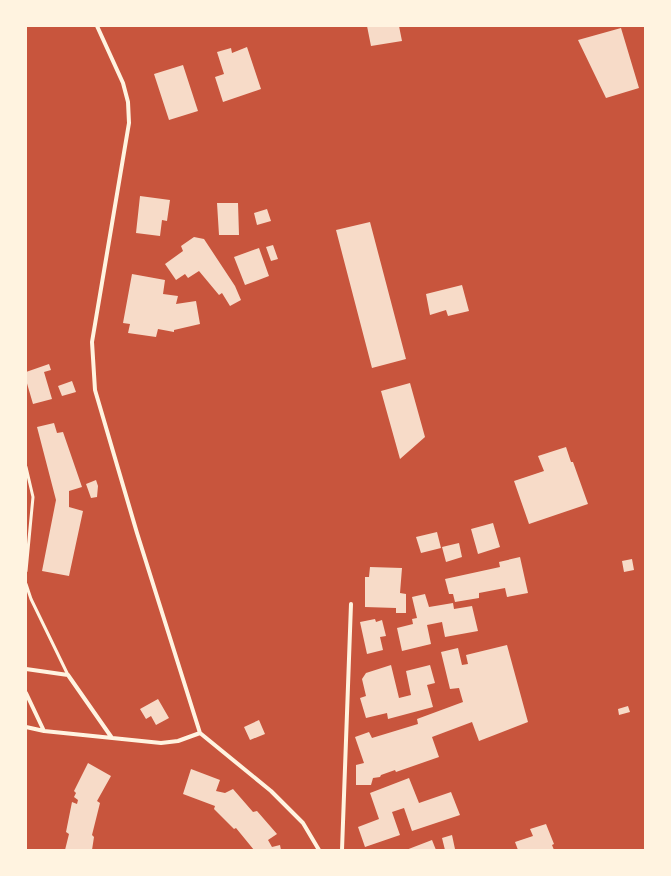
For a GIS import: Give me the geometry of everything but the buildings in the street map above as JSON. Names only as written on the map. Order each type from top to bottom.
[{"type":"street","points":[[97,26],[123,83],[128,102],[129,123],[92,342],[95,390],[137,533],[200,733],[271,791],[303,823],[318,850]]},
{"type":"street","points":[[342,850],[351,604]]},
{"type":"street","points":[[26,669],[68,675],[112,738]]},
{"type":"street","points":[[26,692],[44,731]]},
{"type":"street","points":[[26,726],[44,731],[161,743],[178,741],[200,733]]},
{"type":"lane","points":[[26,467],[33,498],[26,571]]},
{"type":"lane","points":[[26,584],[31,599],[68,675]]}]
